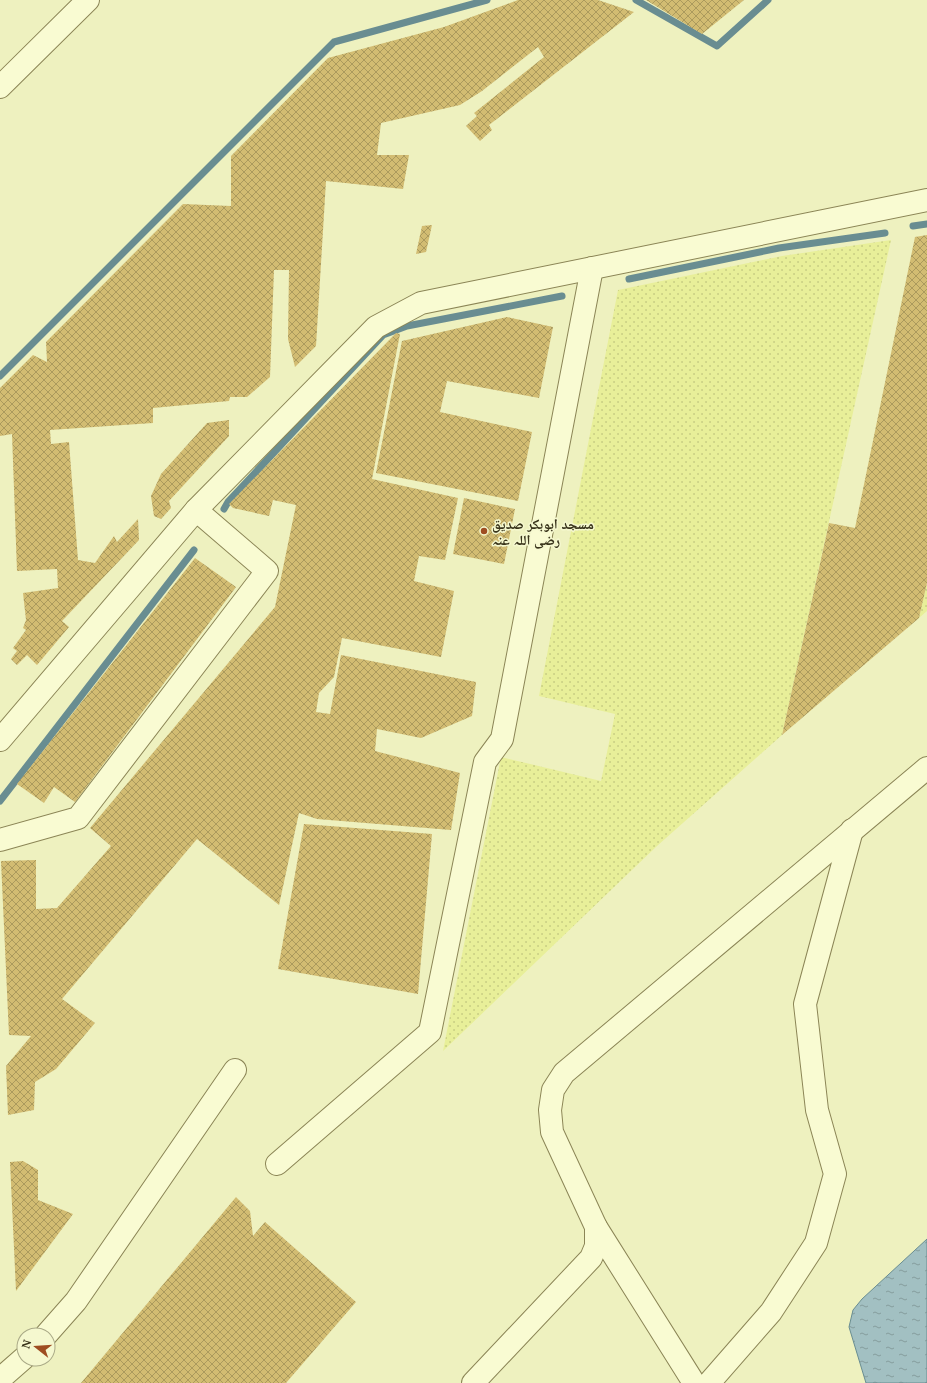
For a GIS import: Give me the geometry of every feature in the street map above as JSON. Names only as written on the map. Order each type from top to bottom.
[{"type":"lane","points":[[0,87],[88,0]]},
{"type":"lane","points":[[0,740],[196,510],[376,327],[421,303],[927,200]]},
{"type":"lane","points":[[277,1164],[430,1032],[485,762],[502,739],[592,268]]},
{"type":"lane","points":[[0,840],[78,818],[267,571],[196,510]]},
{"type":"lane","points":[[694,1383],[596,1227],[552,1132],[550,1110],[553,1090],[564,1073],[927,768]]},
{"type":"lane","points":[[709,1383],[771,1312],[816,1243],[835,1174],[817,1110],[805,1004],[852,830]]},
{"type":"lane","points":[[53,1327],[76,1301],[235,1070]]},
{"type":"lane","points":[[473,1383],[591,1258],[596,1246],[596,1227]]},
{"type":"lane","points":[[0,1379],[16,1365]]},
{"type":"sand","points":[[891,240],[782,735],[657,846],[443,1051],[501,757],[601,781],[615,714],[539,696],[618,290],[782,256]]},
{"type":"sand","points":[[927,583],[927,611],[919,618]]},
{"type":"water","points":[[927,1239],[927,1383],[866,1383],[849,1327],[853,1310],[862,1299]]},
{"type":"building","points":[[518,0],[598,0],[634,12],[489,125],[492,130],[480,141],[466,126],[477,116],[474,113],[544,57],[538,47],[482,91],[460,105],[381,123],[377,155],[409,155],[403,189],[326,181],[316,346],[295,367],[288,339],[289,270],[274,270],[270,377],[247,397],[230,397],[229,401],[153,408],[153,423],[50,430],[51,444],[69,442],[78,560],[95,563],[114,536],[117,542],[138,519],[139,540],[62,621],[69,627],[37,665],[27,655],[17,665],[11,659],[17,651],[13,648],[26,630],[23,628],[26,620],[23,593],[58,588],[57,569],[17,571],[12,434],[0,436],[0,388],[33,355],[47,362],[46,342],[183,204],[231,206],[231,156],[328,58],[444,27]]},
{"type":"building","points":[[646,0],[744,0],[702,34]]},
{"type":"building","points":[[432,225],[426,252],[416,254],[422,226]]},
{"type":"building","points":[[927,235],[927,583],[919,618],[782,735],[829,523],[855,528],[915,237]]},
{"type":"building","points":[[507,317],[553,327],[539,398],[447,381],[440,412],[532,432],[518,501],[376,473],[402,341]]},
{"type":"building","points":[[396,333],[400,334],[372,479],[458,498],[445,560],[419,556],[414,581],[454,591],[441,657],[342,638],[334,677],[319,693],[316,712],[330,714],[341,655],[476,682],[472,716],[421,738],[377,729],[375,751],[460,773],[451,830],[317,819],[299,813],[279,905],[197,839],[62,999],[95,1023],[56,1069],[35,1082],[34,1110],[8,1115],[6,1066],[31,1036],[9,1035],[1,861],[36,860],[36,909],[57,908],[111,846],[90,828],[275,607],[296,505],[273,500],[269,516],[233,508],[229,504]]},
{"type":"building","points":[[229,420],[229,436],[169,501],[171,508],[161,519],[154,516],[151,496],[161,474],[207,423]]},
{"type":"building","name":"مسجد ابوبکر صدیق رضی اللہ عنہ","points":[[464,498],[515,509],[504,564],[453,554]]},
{"type":"building","points":[[195,558],[236,587],[75,802],[54,787],[44,803],[17,784]]},
{"type":"building","points":[[304,824],[432,834],[418,994],[278,969]]},
{"type":"building","points":[[23,1161],[38,1170],[38,1200],[73,1214],[16,1291],[10,1162]]},
{"type":"building","points":[[236,1197],[250,1211],[253,1236],[265,1222],[356,1302],[286,1383],[81,1383]]},
{"type":"waterway","points":[[0,376],[334,42],[487,0]]},
{"type":"waterway","points":[[636,0],[717,46],[768,0]]},
{"type":"waterway","points":[[913,226],[927,224]]},
{"type":"waterway","points":[[629,279],[779,248],[885,233]]},
{"type":"waterway","points":[[224,509],[228,502],[383,335],[407,326],[562,296]]},
{"type":"waterway","points":[[0,801],[194,550]]},
{"type":"place","name":"مسجد ابوبکر صدیق رضی اللہ عنہ","points":[[484,531]]}]
